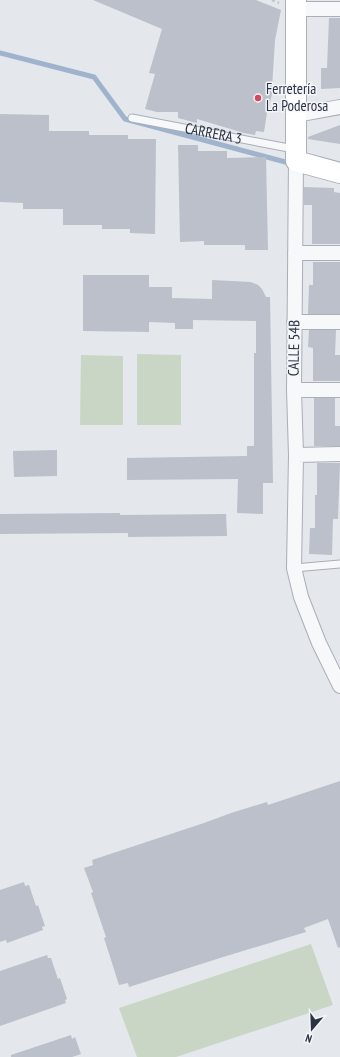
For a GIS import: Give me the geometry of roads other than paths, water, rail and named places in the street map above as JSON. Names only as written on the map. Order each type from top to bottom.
[{"type":"street","points":[[296,5],[340,9]]},
{"type":"street","name":"CALLE 54B","points":[[296,5],[294,322],[296,455],[294,568],[301,597],[314,630],[340,686]]},
{"type":"street","points":[[296,115],[340,106]]},
{"type":"street","name":"CARRERA 3","points":[[296,155],[340,173]]},
{"type":"street","points":[[295,253],[340,253]]},
{"type":"street","points":[[294,322],[340,322]]},
{"type":"street","points":[[294,390],[340,390]]},
{"type":"street","points":[[296,455],[340,454]]},
{"type":"lane","name":"CARRERA 3","points":[[132,118],[296,155]]},
{"type":"lane","points":[[294,568],[340,564]]},
{"type":"waterway","points":[[0,53],[94,77],[125,119],[293,164]]},
{"type":"place","name":"Ferretería La Poderosa","points":[[258,98]]}]
